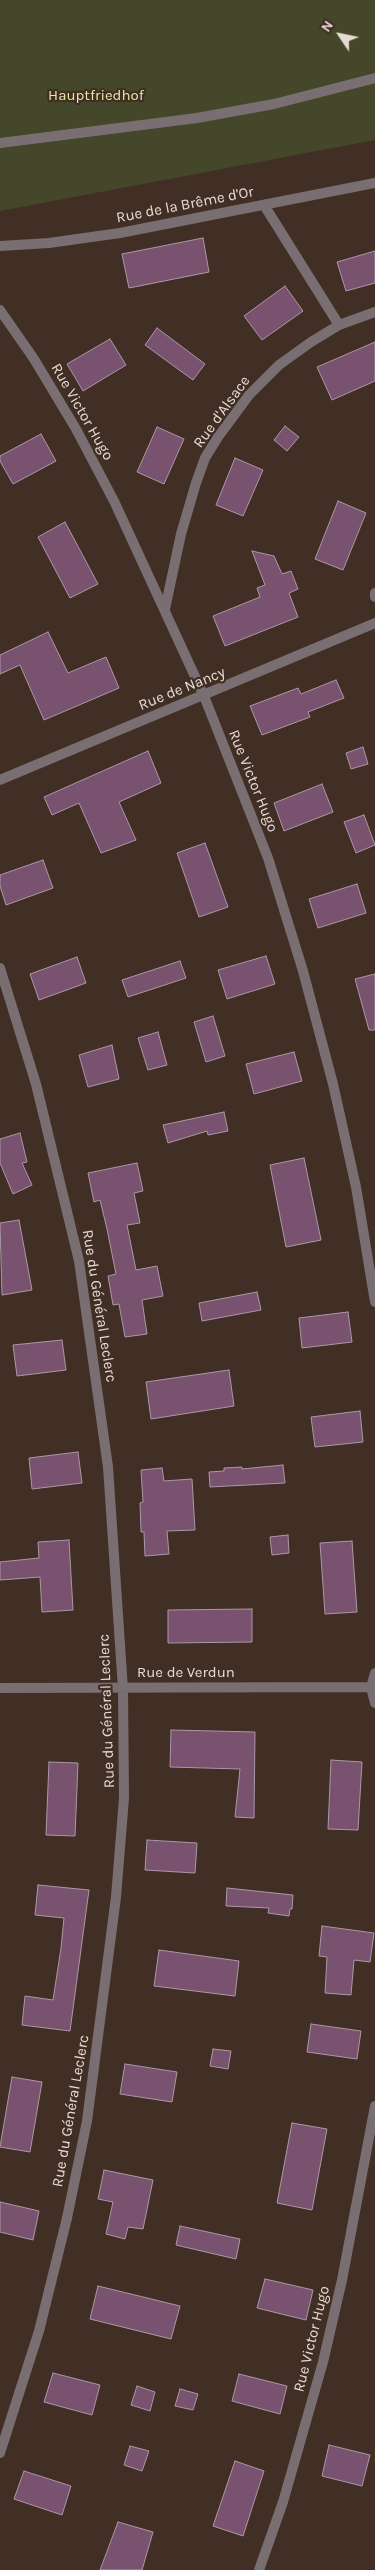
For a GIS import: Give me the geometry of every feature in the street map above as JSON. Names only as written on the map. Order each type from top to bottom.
[{"type":"street","points":[[0,143],[197,118],[274,104],[375,78]]},
{"type":"street","name":"Rue de la Brême d'Or","points":[[0,246],[49,244],[120,233],[375,184]]},
{"type":"street","points":[[264,205],[339,325]]},
{"type":"street","name":"Rue Victor Hugo","points":[[0,310],[34,359],[76,429],[114,501],[204,696],[268,858],[303,971],[333,1084],[356,1187],[375,1302]]},
{"type":"street","name":"Rue d'Alsace","points":[[165,610],[180,534],[205,458],[218,437],[249,395],[279,365],[339,325],[375,312]]},
{"type":"street","points":[[375,592],[375,597]]},
{"type":"street","name":"Rue de Nancy","points":[[0,780],[375,623]]},
{"type":"street","name":"Rue du Général Leclerc","points":[[0,968],[36,1084],[79,1261],[108,1467],[123,1689],[124,1798],[116,1897],[86,2121],[67,2218],[39,2331],[0,2453]]},
{"type":"street","points":[[375,1673],[371,1687],[375,1703]]},
{"type":"street","name":"Rue de Verdun","points":[[0,1688],[371,1687]]},
{"type":"street","name":"Rue Victor Hugo","points":[[259,2570],[283,2502],[323,2362],[342,2280],[375,2110]]},
{"type":"green space","name":"Hauptfriedhof","points":[[0,0],[375,0],[375,140],[0,211]]},
{"type":"building","points":[[203,238],[209,272],[129,288],[122,254]]},
{"type":"building","points":[[375,251],[375,283],[346,291],[337,262]]},
{"type":"building","points":[[285,286],[303,311],[262,340],[244,316]]},
{"type":"building","points":[[157,328],[205,364],[193,380],[145,345]]},
{"type":"building","points":[[110,339],[126,365],[83,391],[67,364]]},
{"type":"building","points":[[375,342],[375,381],[332,400],[317,367]]},
{"type":"building","points":[[285,426],[299,437],[287,451],[274,440]]},
{"type":"building","points":[[157,427],[184,439],[164,484],[137,472]]},
{"type":"building","points":[[41,434],[56,461],[13,484],[0,461],[0,456]]},
{"type":"building","points":[[235,458],[263,470],[243,516],[216,505]]},
{"type":"building","points":[[338,501],[366,513],[343,570],[315,559]]},
{"type":"building","points":[[65,522],[98,584],[70,598],[38,537]]},
{"type":"building","points":[[252,551],[274,556],[282,574],[291,571],[298,589],[289,593],[298,617],[225,646],[213,616],[260,597],[257,588],[265,585]]},
{"type":"building","points":[[48,632],[68,673],[106,657],[119,688],[44,720],[20,665],[0,674],[0,655]]},
{"type":"building","points":[[336,680],[344,698],[308,712],[310,717],[262,735],[250,706],[298,688],[301,694]]},
{"type":"building","points":[[363,747],[368,764],[351,769],[346,753]]},
{"type":"building","points":[[148,751],[161,783],[119,802],[136,840],[101,853],[79,803],[52,815],[44,797]]},
{"type":"building","points":[[322,784],[333,812],[284,831],[274,803]]},
{"type":"building","points":[[364,815],[375,845],[356,853],[344,822]]},
{"type":"building","points":[[205,843],[228,907],[199,917],[177,853]]},
{"type":"building","points":[[43,860],[53,888],[6,905],[0,886],[0,875]]},
{"type":"building","points":[[357,884],[366,913],[318,928],[309,899]]},
{"type":"building","points":[[266,956],[275,984],[227,999],[218,970]]},
{"type":"building","points":[[77,957],[86,983],[39,1000],[30,974]]},
{"type":"building","points":[[180,961],[186,978],[128,997],[122,980]]},
{"type":"building","points":[[375,974],[375,1030],[369,1030],[355,979]]},
{"type":"building","points":[[213,1016],[225,1056],[206,1062],[194,1022]]},
{"type":"building","points":[[158,1032],[167,1065],[148,1070],[138,1038]]},
{"type":"building","points":[[112,1045],[119,1079],[88,1087],[79,1055]]},
{"type":"building","points":[[294,1052],[302,1081],[254,1094],[246,1064]]},
{"type":"building","points":[[224,1112],[228,1131],[208,1135],[207,1131],[168,1143],[163,1125]]},
{"type":"building","points":[[20,1133],[27,1162],[22,1163],[32,1185],[13,1194],[0,1163],[0,1139]]},
{"type":"building","points":[[304,1158],[321,1240],[286,1247],[270,1165]]},
{"type":"building","points":[[137,1163],[143,1191],[134,1193],[140,1223],[127,1225],[136,1270],[157,1266],[163,1296],[142,1300],[147,1334],[125,1337],[119,1304],[113,1305],[108,1276],[116,1274],[107,1229],[100,1200],[94,1202],[88,1173]]},
{"type":"building","points":[[19,1220],[32,1290],[2,1295],[0,1223]]},
{"type":"building","points":[[257,1292],[261,1310],[202,1321],[199,1303]]},
{"type":"building","points":[[348,1312],[352,1342],[302,1348],[299,1318]]},
{"type":"building","points":[[62,1340],[66,1370],[17,1376],[13,1345]]},
{"type":"building","points":[[229,1370],[234,1406],[151,1419],[146,1382]]},
{"type":"building","points":[[360,1411],[363,1442],[315,1447],[311,1417]]},
{"type":"building","points":[[78,1452],[82,1483],[32,1489],[29,1458]]},
{"type":"building","points":[[283,1465],[285,1483],[210,1487],[209,1472],[224,1471],[224,1468],[242,1467],[242,1469]]},
{"type":"building","points":[[162,1468],[164,1481],[192,1479],[195,1530],[167,1531],[169,1554],[145,1556],[144,1532],[141,1532],[140,1503],[143,1502],[141,1470]]},
{"type":"building","points":[[288,1535],[289,1553],[272,1555],[270,1537]]},
{"type":"building","points":[[69,1540],[73,1610],[42,1612],[40,1577],[0,1580],[0,1562],[39,1558],[38,1542]]},
{"type":"building","points":[[352,1541],[357,1612],[325,1614],[320,1543]]},
{"type":"building","points":[[252,1609],[252,1642],[168,1643],[168,1610]]},
{"type":"building","points":[[171,1730],[255,1732],[254,1818],[235,1817],[240,1769],[170,1767]]},
{"type":"building","points":[[331,1760],[362,1762],[358,1830],[328,1829]]},
{"type":"building","points":[[49,1762],[78,1763],[75,1836],[46,1835]]},
{"type":"building","points":[[147,1840],[197,1843],[195,1873],[145,1870]]},
{"type":"building","points":[[38,1885],[89,1890],[70,2031],[22,2025],[25,1996],[53,2000],[61,1948],[64,1918],[35,1915]]},
{"type":"building","points":[[227,1888],[293,1895],[292,1909],[290,1909],[289,1916],[268,1913],[269,1908],[226,1906]]},
{"type":"building","points":[[322,1926],[374,1933],[370,1962],[354,1960],[351,1995],[325,1993],[327,1957],[319,1956]]},
{"type":"building","points":[[159,1950],[239,1961],[235,1996],[154,1986]]},
{"type":"building","points":[[311,2024],[361,2031],[357,2059],[307,2052]]},
{"type":"building","points":[[213,2049],[231,2051],[228,2069],[210,2066]]},
{"type":"building","points":[[125,2064],[177,2072],[172,2102],[120,2094]]},
{"type":"building","points":[[12,2077],[42,2082],[30,2152],[0,2147]]},
{"type":"building","points":[[292,2123],[327,2129],[312,2210],[277,2203]]},
{"type":"building","points":[[104,2170],[153,2180],[143,2229],[128,2227],[125,2239],[106,2234],[113,2202],[98,2199]]},
{"type":"building","points":[[0,2202],[39,2211],[33,2240],[0,2232]]},
{"type":"building","points":[[180,2226],[240,2239],[236,2259],[176,2245]]},
{"type":"building","points":[[265,2279],[313,2290],[306,2320],[257,2308]]},
{"type":"building","points":[[98,2286],[180,2306],[171,2339],[90,2319]]},
{"type":"building","points":[[53,2373],[100,2385],[92,2415],[44,2402]]},
{"type":"building","points":[[239,2374],[287,2386],[280,2414],[232,2401]]},
{"type":"building","points":[[137,2386],[155,2392],[150,2411],[131,2405]]},
{"type":"building","points":[[180,2389],[198,2394],[193,2410],[175,2406]]},
{"type":"building","points":[[329,2445],[370,2455],[362,2486],[322,2476]]},
{"type":"building","points":[[130,2446],[149,2451],[142,2471],[124,2465]]},
{"type":"building","points":[[235,2461],[264,2471],[243,2536],[213,2526]]},
{"type":"building","points":[[24,2471],[71,2486],[62,2515],[14,2499]]},
{"type":"building","points":[[118,2522],[153,2532],[142,2570],[100,2570]]}]
